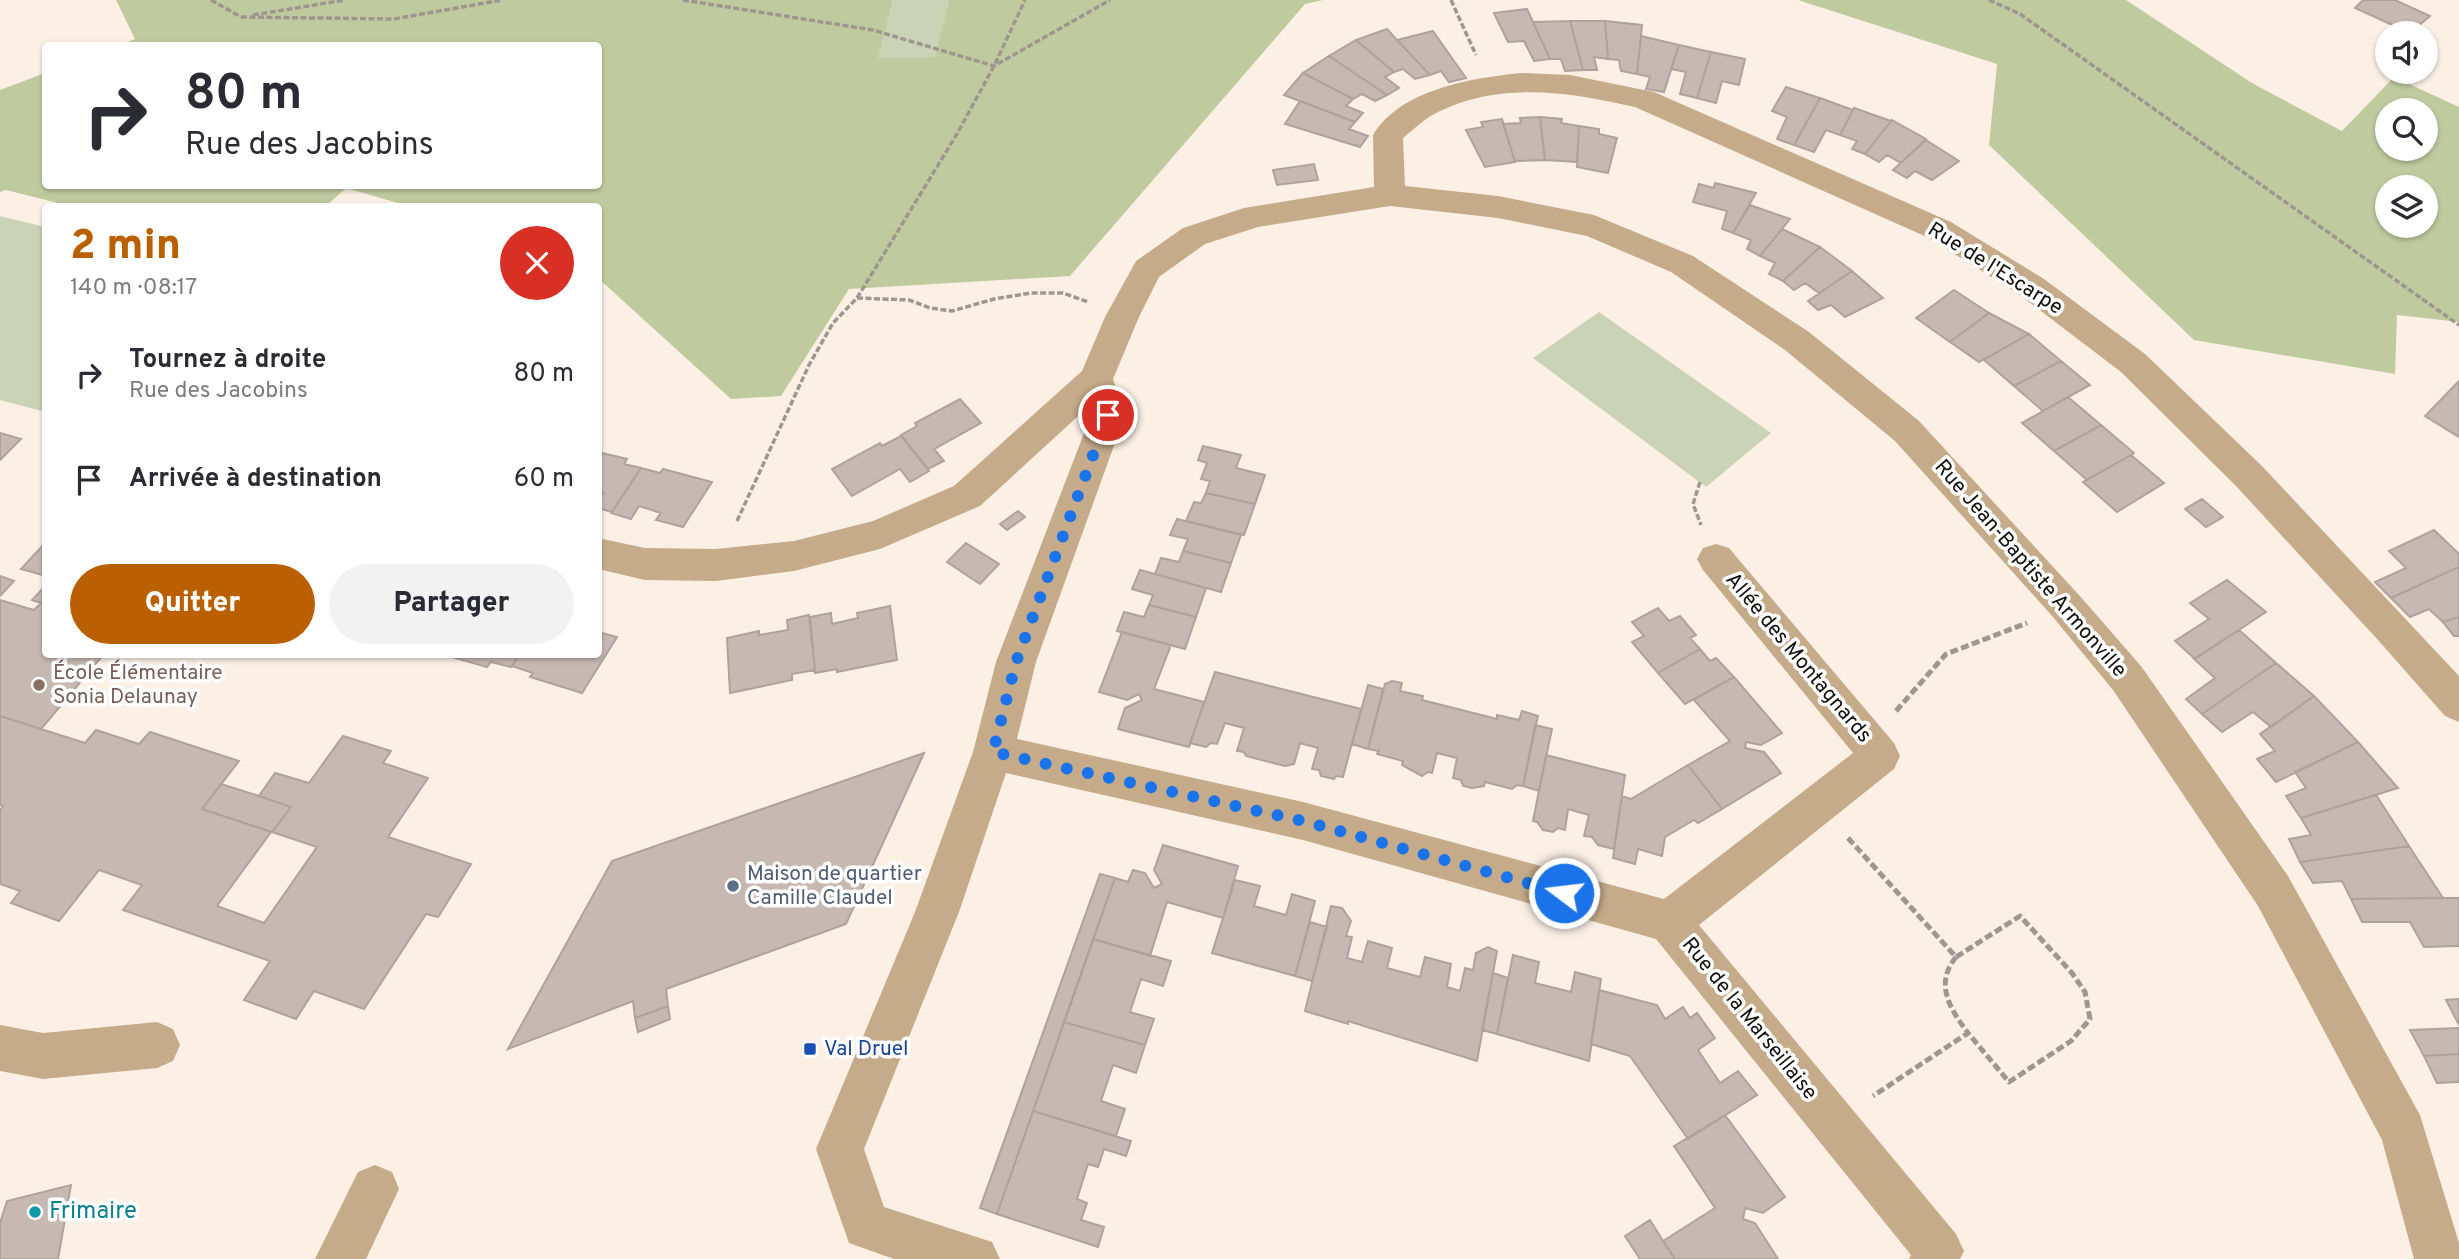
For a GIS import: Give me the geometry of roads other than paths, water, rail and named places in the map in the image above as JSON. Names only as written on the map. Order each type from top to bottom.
[{"type":"street","name":"Rue de l'Escarpe","points":[[1390,195],[1388,135],[1423,107],[1467,90],[1490,85],[1513,81],[1554,82],[1598,88],[1644,99],[1940,230],[2032,287],[2133,363],[2257,485],[2392,628],[2459,704]]},
{"type":"street","name":"Rue Jean-Baptiste Armonville","points":[[1096,379],[1122,317],[1147,269],[1194,236],[1255,216],[1390,195],[1498,207],[1594,226],[1682,264],[1797,341],[1907,431],[2066,606],[2127,678],[2273,891],[2403,1132],[2440,1259]]},
{"type":"street","points":[[602,553],[645,564],[716,565],[794,556],[880,534],[967,496],[1096,379],[1108,415],[1016,662],[993,752],[937,912],[840,1149],[866,1226],[975,1259]]},
{"type":"street","name":"Allée des Montagnards","points":[[1709,544],[1884,738]]},
{"type":"street","name":"Rue de la Marseillaise","points":[[1884,738],[1669,922],[1939,1251],[1934,1259]]},
{"type":"street","points":[[993,752],[1303,821],[1669,922]]},
{"type":"street","points":[[0,1048],[43,1056],[158,1045]]},
{"type":"street","points":[[341,1259],[375,1189]]},
{"type":"place","name":"École Élémentaire Sonia Delaunay","points":[[39,685]]},
{"type":"place","name":"Maison de quartier Camille Claudel","points":[[733,886]]},
{"type":"place","name":"Val Druel","points":[[810,1049]]},
{"type":"place","name":"Frimaire","points":[[35,1212]]}]
